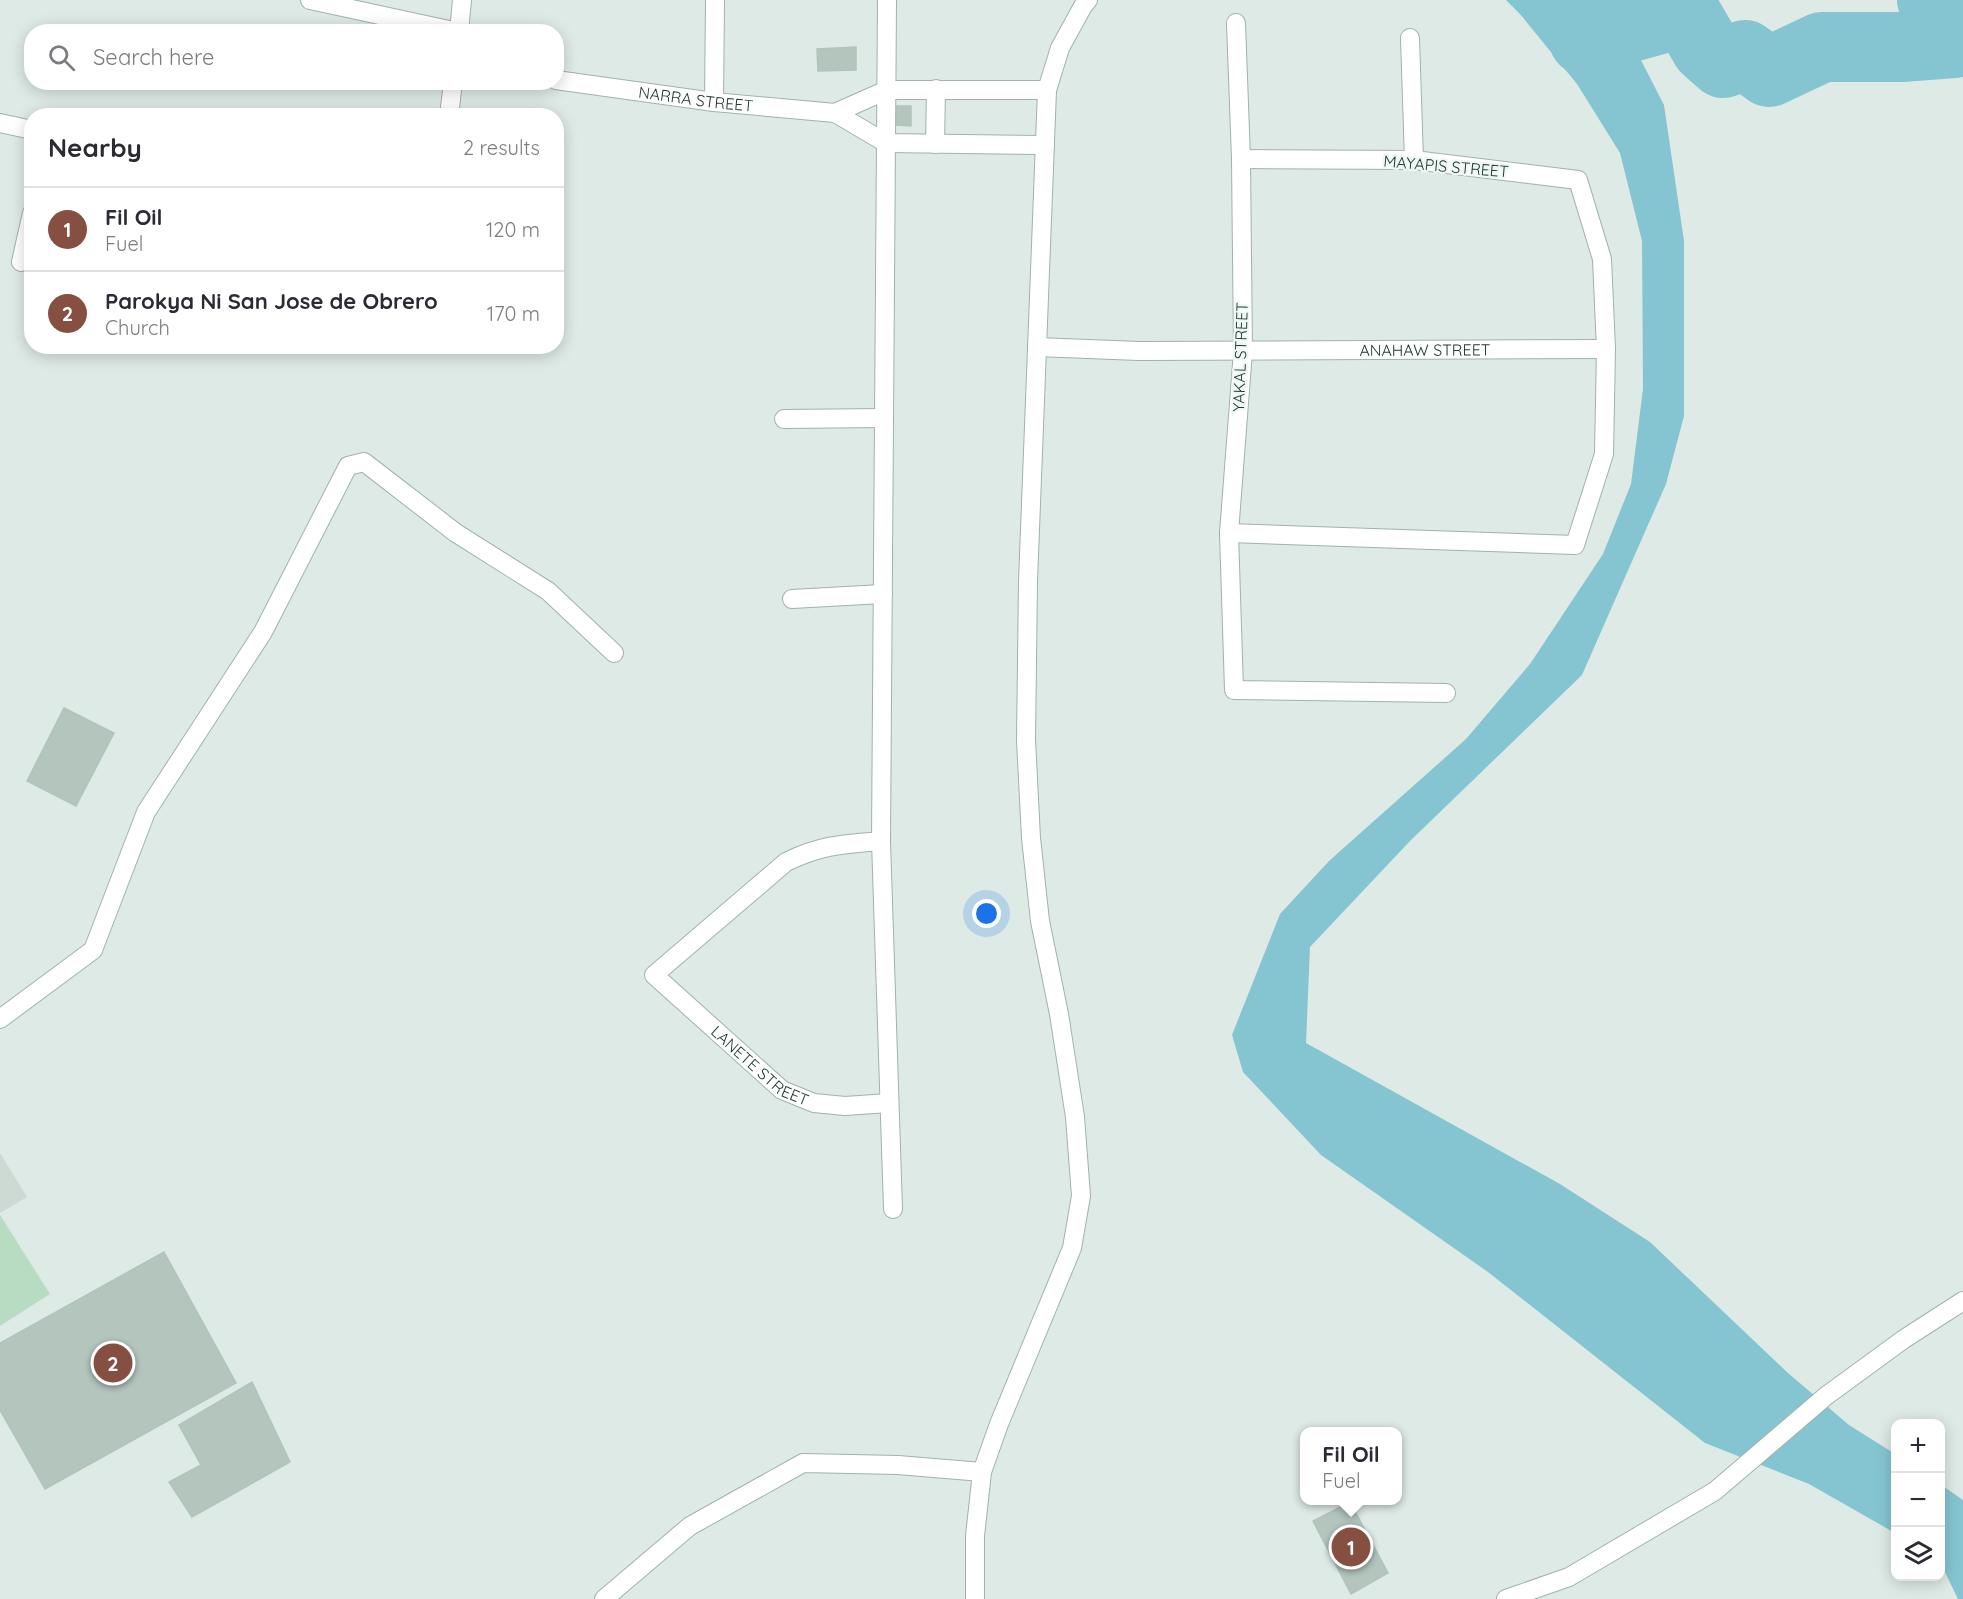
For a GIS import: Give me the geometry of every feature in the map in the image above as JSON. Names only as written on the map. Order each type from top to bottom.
[{"type":"street","points":[[310,0],[421,24]]},
{"type":"street","points":[[459,24],[462,0]]},
{"type":"street","points":[[714,102],[715,0]]},
{"type":"street","points":[[887,0],[881,842],[892,1209]]},
{"type":"street","points":[[975,1599],[975,1536],[982,1472],[999,1424],[1071,1248],[1081,1196],[1075,1117],[1059,1014],[1040,921],[1031,838],[1026,740],[1028,604],[1047,90],[1060,48],[1088,0]]},
{"type":"street","name":"YAKAL STREET","points":[[1236,23],[1241,159],[1243,351],[1229,533],[1234,690],[1446,693]]},
{"type":"street","points":[[1410,38],[1414,160]]},
{"type":"street","name":"NARRA STREET","points":[[564,81],[714,102],[835,113],[886,142],[1045,145]]},
{"type":"street","points":[[935,144],[936,89]]},
{"type":"street","points":[[450,108],[452,90]]},
{"type":"street","name":"NARRA STREET","points":[[835,113],[886,90],[1047,90]]},
{"type":"street","points":[[0,123],[24,128]]},
{"type":"street","name":"MAYAPIS STREET","points":[[1241,159],[1414,160],[1578,180],[1602,259],[1606,349]]},
{"type":"street","points":[[21,262],[24,249]]},
{"type":"street","name":"ANAHAW STREET","points":[[1037,347],[1139,351],[1606,349]]},
{"type":"street","points":[[1229,533],[1575,545],[1604,454],[1606,349]]},
{"type":"street","points":[[784,419],[884,418]]},
{"type":"street","points":[[0,1019],[93,950],[146,812],[263,632],[348,466],[364,462],[456,533],[548,591],[614,653]]},
{"type":"street","points":[[792,599],[883,594]]},
{"type":"street","name":"LANETE STREET","points":[[881,842],[833,845],[808,851],[786,862],[654,975],[782,1090],[814,1104],[845,1106],[889,1103]]},
{"type":"street","points":[[1506,1599],[1569,1577],[1715,1491],[1826,1395],[1904,1339],[1963,1301]]},
{"type":"street","points":[[604,1599],[690,1526],[803,1463],[898,1465],[982,1472]]},
{"type":"shaded area","points":[[0,1153],[27,1197],[0,1213]]},
{"type":"green space","points":[[0,1215],[50,1294],[0,1326]]},
{"type":"water","points":[[1506,0],[1610,0],[1664,105],[1684,241],[1684,416],[1666,484],[1582,675],[1410,841],[1310,947],[1306,1043],[1560,1184],[1650,1242],[1788,1373],[1849,1425],[1891,1451],[1891,1531],[1809,1484],[1705,1443],[1488,1272],[1321,1155],[1243,1072],[1232,1035],[1280,914],[1329,861],[1466,739],[1530,664],[1603,554],[1631,484],[1643,389],[1642,241],[1620,153],[1577,84]]},
{"type":"water","points":[[1945,1487],[1963,1500],[1963,1599],[1958,1599],[1945,1572]]},
{"type":"building","points":[[856,47],[856,70],[818,71],[817,49]]},
{"type":"building","points":[[895,106],[911,106],[911,126],[895,125]]},
{"type":"building","points":[[64,708],[114,733],[76,806],[27,781]]},
{"type":"building","points":[[164,1252],[236,1383],[45,1489],[0,1410],[0,1343]]},
{"type":"building","points":[[252,1382],[290,1462],[192,1517],[169,1482],[201,1465],[179,1425]]},
{"type":"building","points":[[1344,1505],[1352,1505],[1388,1573],[1351,1594],[1313,1521]]},
{"type":"waterway","points":[[1584,40],[1685,12],[1706,48],[1723,63],[1745,55],[1769,72],[1822,47],[1901,47],[1954,43],[1960,20],[1932,0]]},
{"type":"place","name":"Parokya Ni San Jose de Obrero","points":[[113,1363]]},
{"type":"place","name":"Fil Oil","points":[[1351,1547]]}]
